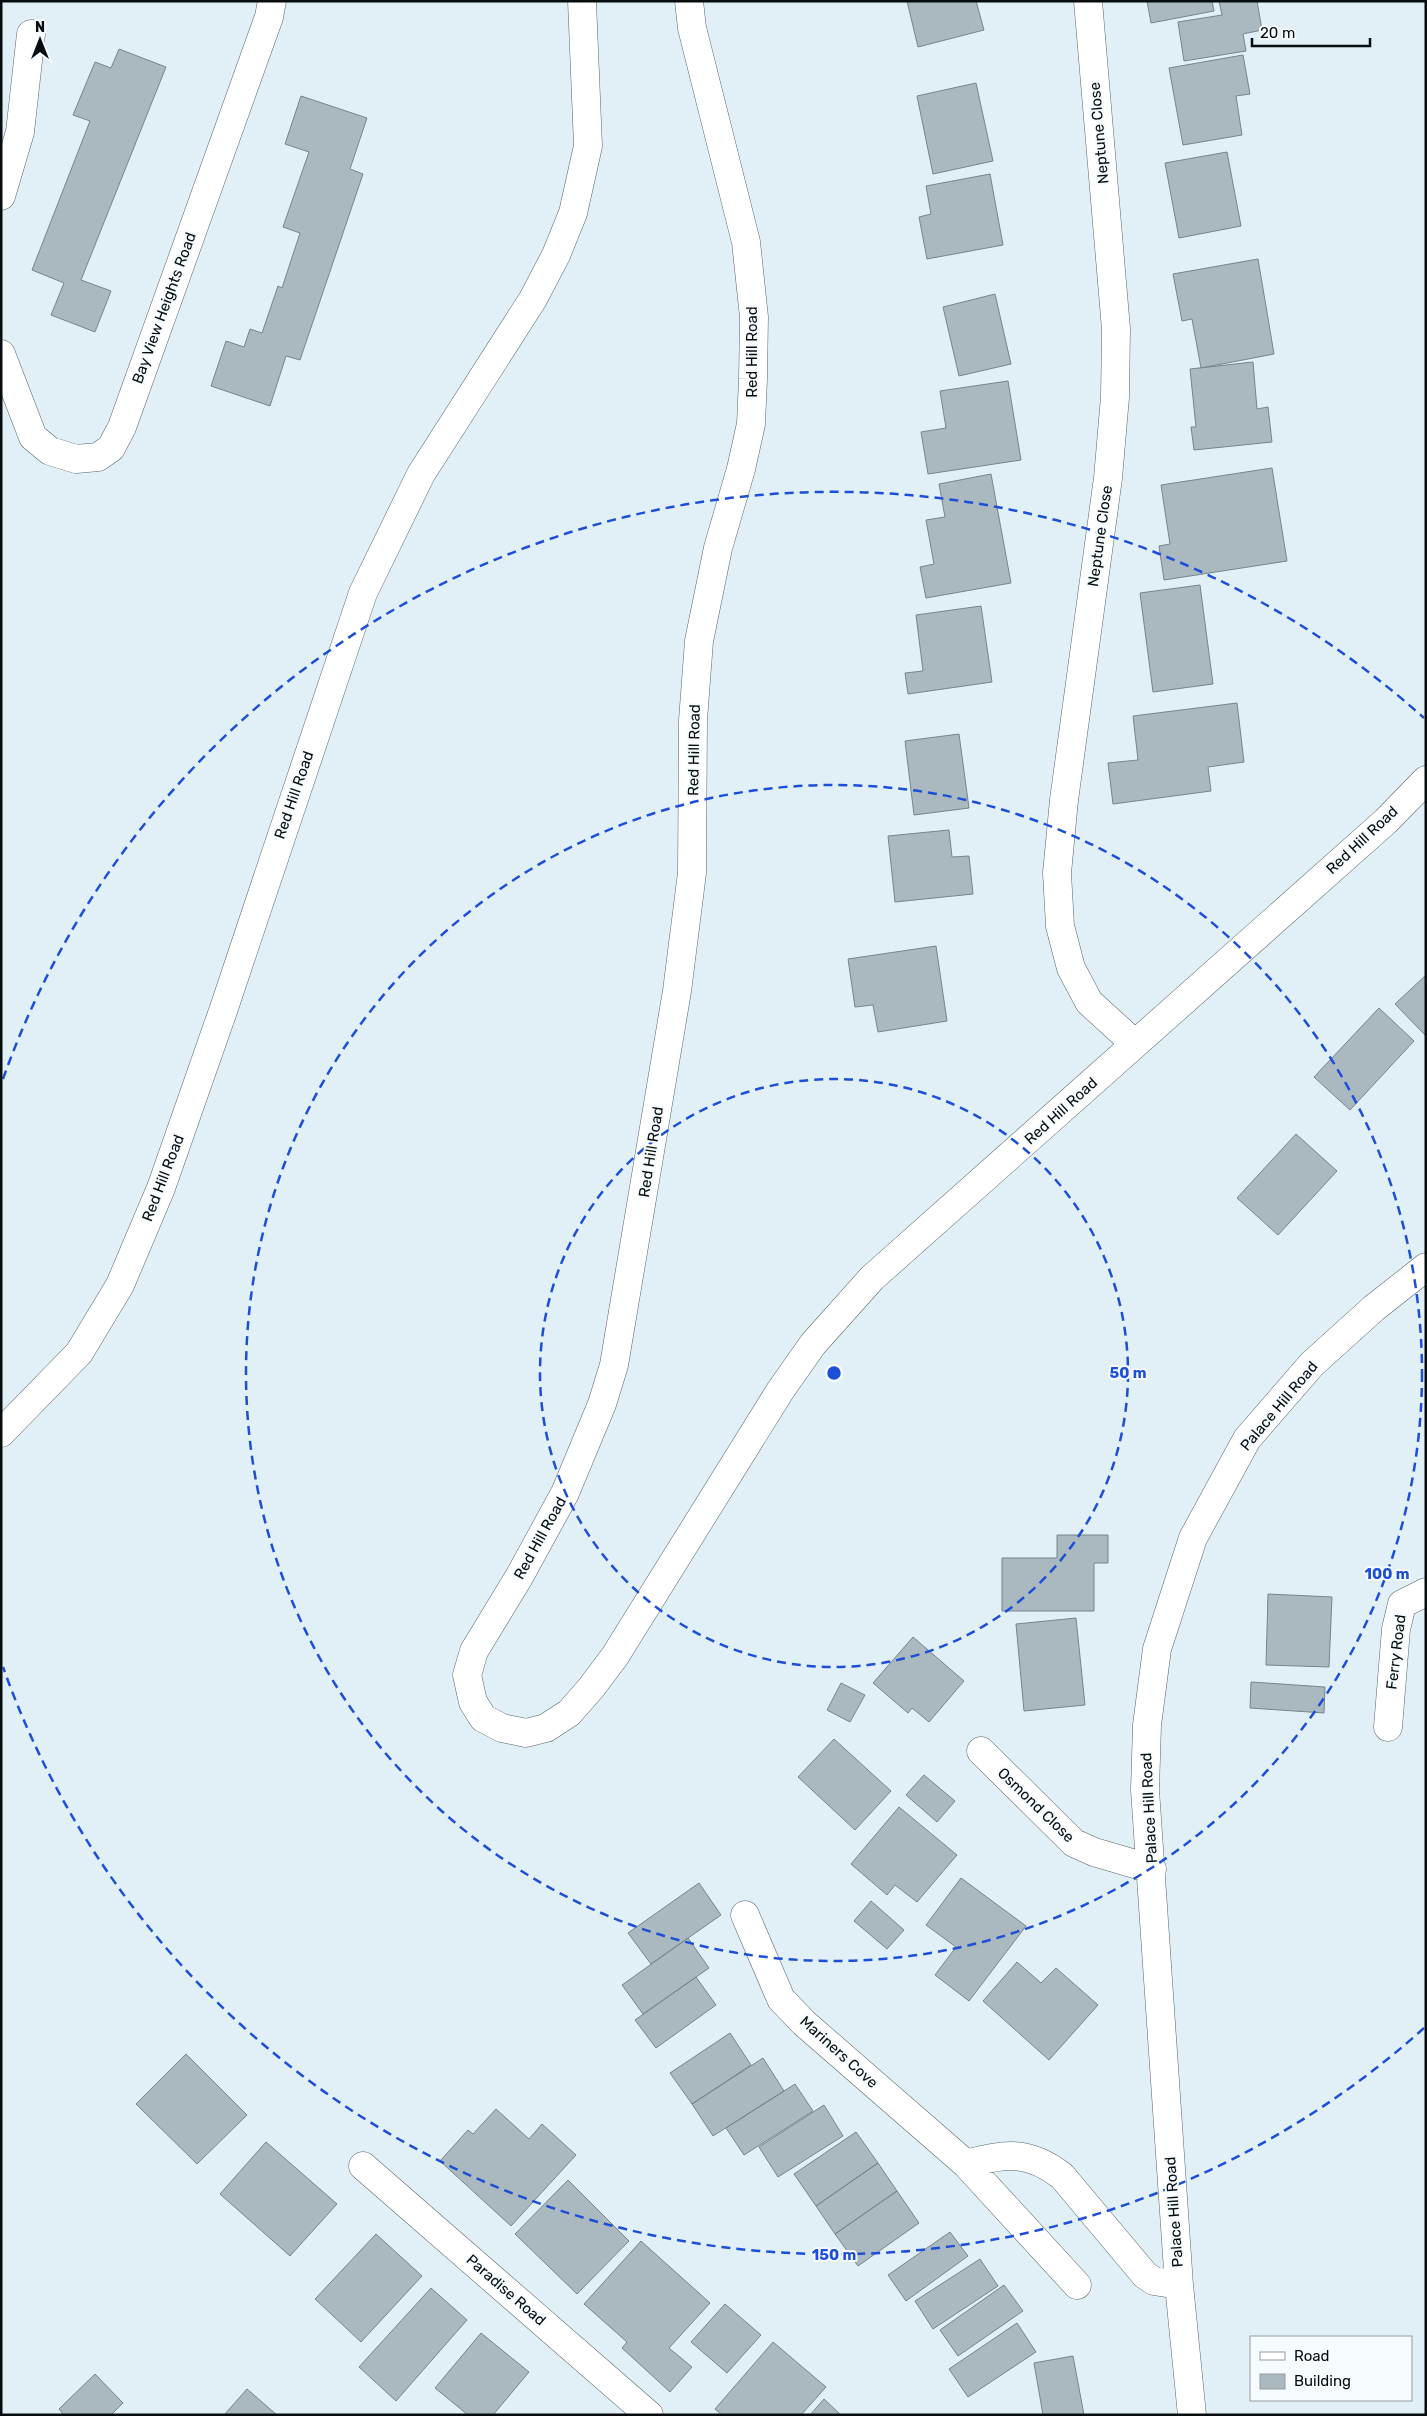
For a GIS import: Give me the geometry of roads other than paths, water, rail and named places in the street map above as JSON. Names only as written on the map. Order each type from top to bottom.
[{"type":"street","name":"Bay View Heights Road","points":[[1,354],[33,437],[50,451],[76,459],[98,458],[111,448],[128,408],[268,17],[272,1]]},
{"type":"street","name":"Red Hill Road","points":[[1,1433],[79,1353],[120,1285],[170,1161],[363,593],[421,474],[533,299],[556,255],[573,213],[588,146],[582,1]]},
{"type":"street","name":"Red Hill Road","points":[[689,1],[694,37],[746,242],[754,317],[751,424],[741,469],[718,548],[699,641],[693,720],[692,874],[677,991],[614,1365],[602,1404],[566,1493],[519,1577],[474,1651],[467,1676],[473,1702],[482,1718],[502,1728],[526,1733],[546,1728],[569,1713],[615,1656],[780,1390],[813,1344],[872,1278],[1386,821],[1426,780]]},
{"type":"street","name":"Neptune Close","points":[[1088,1],[1116,329],[1115,397],[1108,478],[1064,800],[1058,873],[1060,926],[1071,968],[1090,1002],[1135,1044]]},
{"type":"street","points":[[1,196],[20,132],[31,34]]},
{"type":"street","name":"Palace Hill Road","points":[[1192,2415],[1179,2285],[1152,1869],[1145,1790],[1147,1725],[1157,1649],[1193,1538],[1247,1439],[1312,1364],[1374,1308],[1426,1268]]},
{"type":"street","name":"Ferry Road","points":[[1388,1727],[1396,1628],[1402,1604],[1419,1593],[1426,1592]]},
{"type":"street","name":"Osmond Close","points":[[980,1751],[1074,1843],[1094,1852],[1152,1869]]},
{"type":"street","name":"Mariners Cove","points":[[745,1915],[781,1999],[804,2023],[966,2164],[1077,2285]]},
{"type":"street","points":[[966,2164],[996,2155],[1026,2156],[1048,2165],[1062,2176],[1145,2275],[1154,2280],[1179,2285]]},
{"type":"street","name":"Paradise Road","points":[[363,2166],[649,2415]]}]
